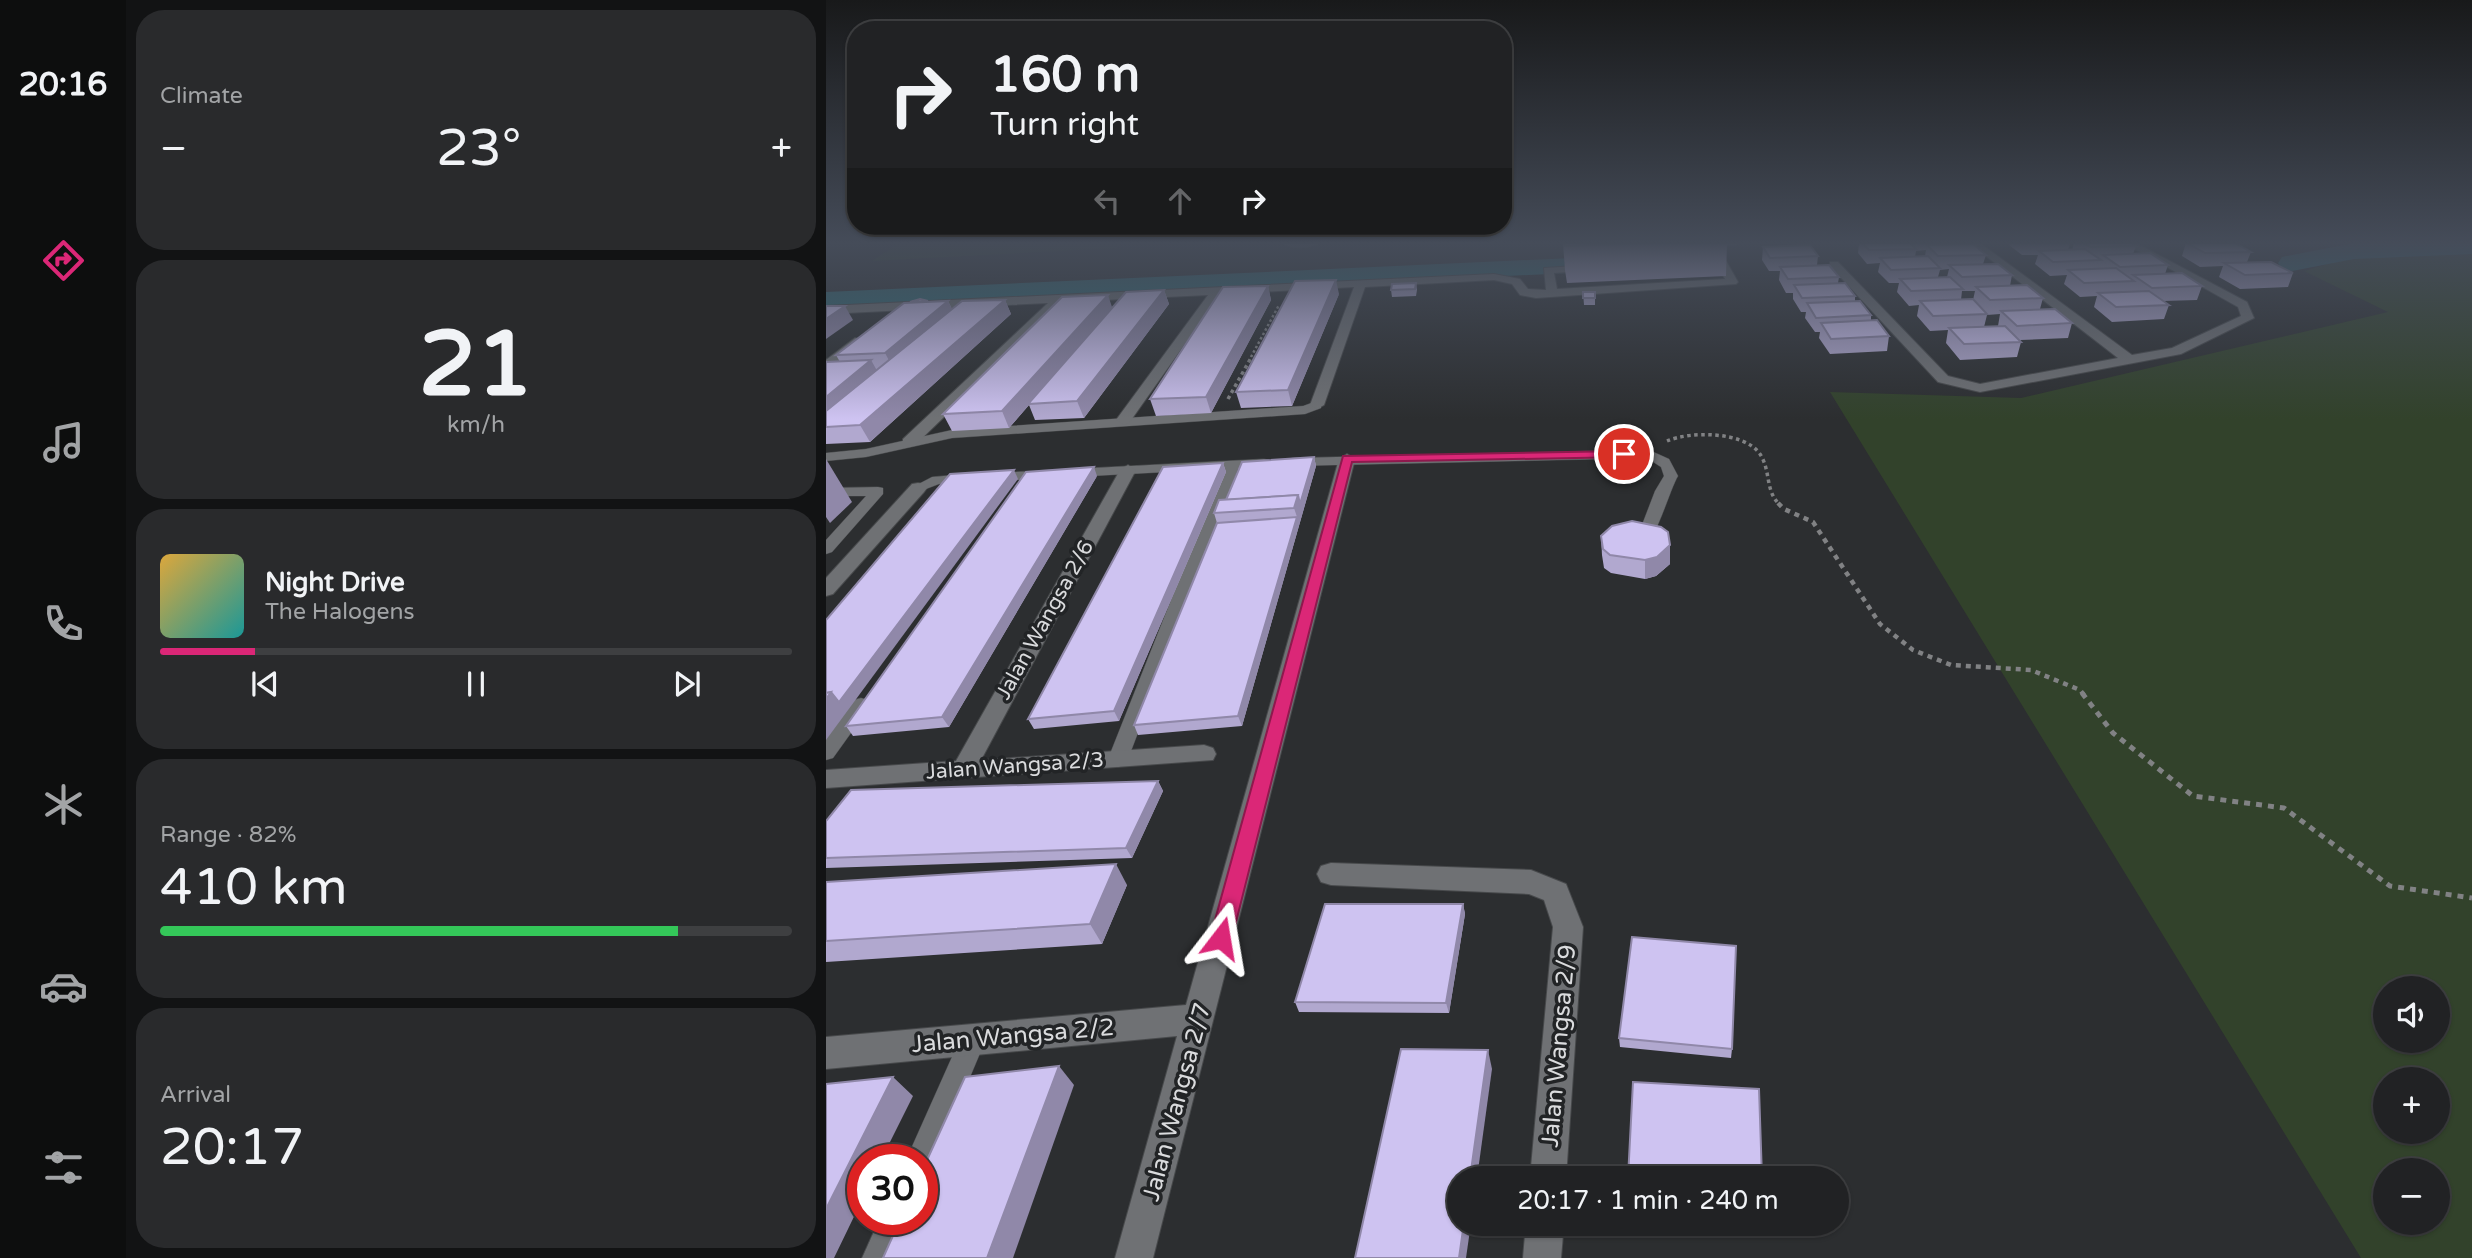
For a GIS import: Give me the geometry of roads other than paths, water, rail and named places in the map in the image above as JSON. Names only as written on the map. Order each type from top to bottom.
[{"type":"street","points":[[826,310],[965,302]]},
{"type":"street","points":[[909,442],[1056,302]]},
{"type":"street","points":[[1124,420],[1209,302]]},
{"type":"street","points":[[1317,405],[1354,302]]},
{"type":"street","points":[[1870,302],[1944,379],[1962,386],[1980,388],[2176,351],[2248,318],[2243,305],[2237,302]]},
{"type":"street","points":[[2052,302],[2130,360]]},
{"type":"street","points":[[890,319],[910,304]]},
{"type":"street","points":[[826,366],[869,335]]},
{"type":"street","name":"Jalan Wangsa 2/7","points":[[1134,1258],[1200,1019],[1347,459]]},
{"type":"street","name":"Jalan Wangsa 2/6","points":[[962,770],[1128,470]]},
{"type":"street","points":[[826,590],[918,488]]},
{"type":"street","name":"Jalan Wangsa 2/3","points":[[826,779],[1204,754]]},
{"type":"street","points":[[849,799],[865,776]]},
{"type":"street","name":"Jalan Wangsa 2/9","points":[[1331,874],[1531,882],[1556,892],[1568,927],[1549,1166]]},
{"type":"street","name":"Jalan Wangsa 2/2","points":[[826,1053],[1200,1019]]},
{"type":"street","points":[[1542,1258],[1544,1236]]},
{"type":"lane","points":[[962,317],[981,302]]},
{"type":"lane","points":[[1123,311],[1131,302]]},
{"type":"lane","points":[[826,457],[866,453],[952,434],[1021,425],[1305,410],[1317,405]]},
{"type":"lane","points":[[918,488],[937,480],[1347,459],[1649,454],[1662,459],[1670,468],[1671,475],[1662,491],[1645,538]]},
{"type":"lane","points":[[1118,759],[1232,465]]},
{"type":"lane","points":[[1010,497],[1026,475]]},
{"type":"lane","points":[[826,492],[878,491],[876,497],[826,549]]},
{"type":"lane","points":[[826,753],[874,686]]},
{"type":"lane","points":[[928,1144],[973,1040]]},
{"type":"lane","points":[[878,1258],[888,1235]]}]
